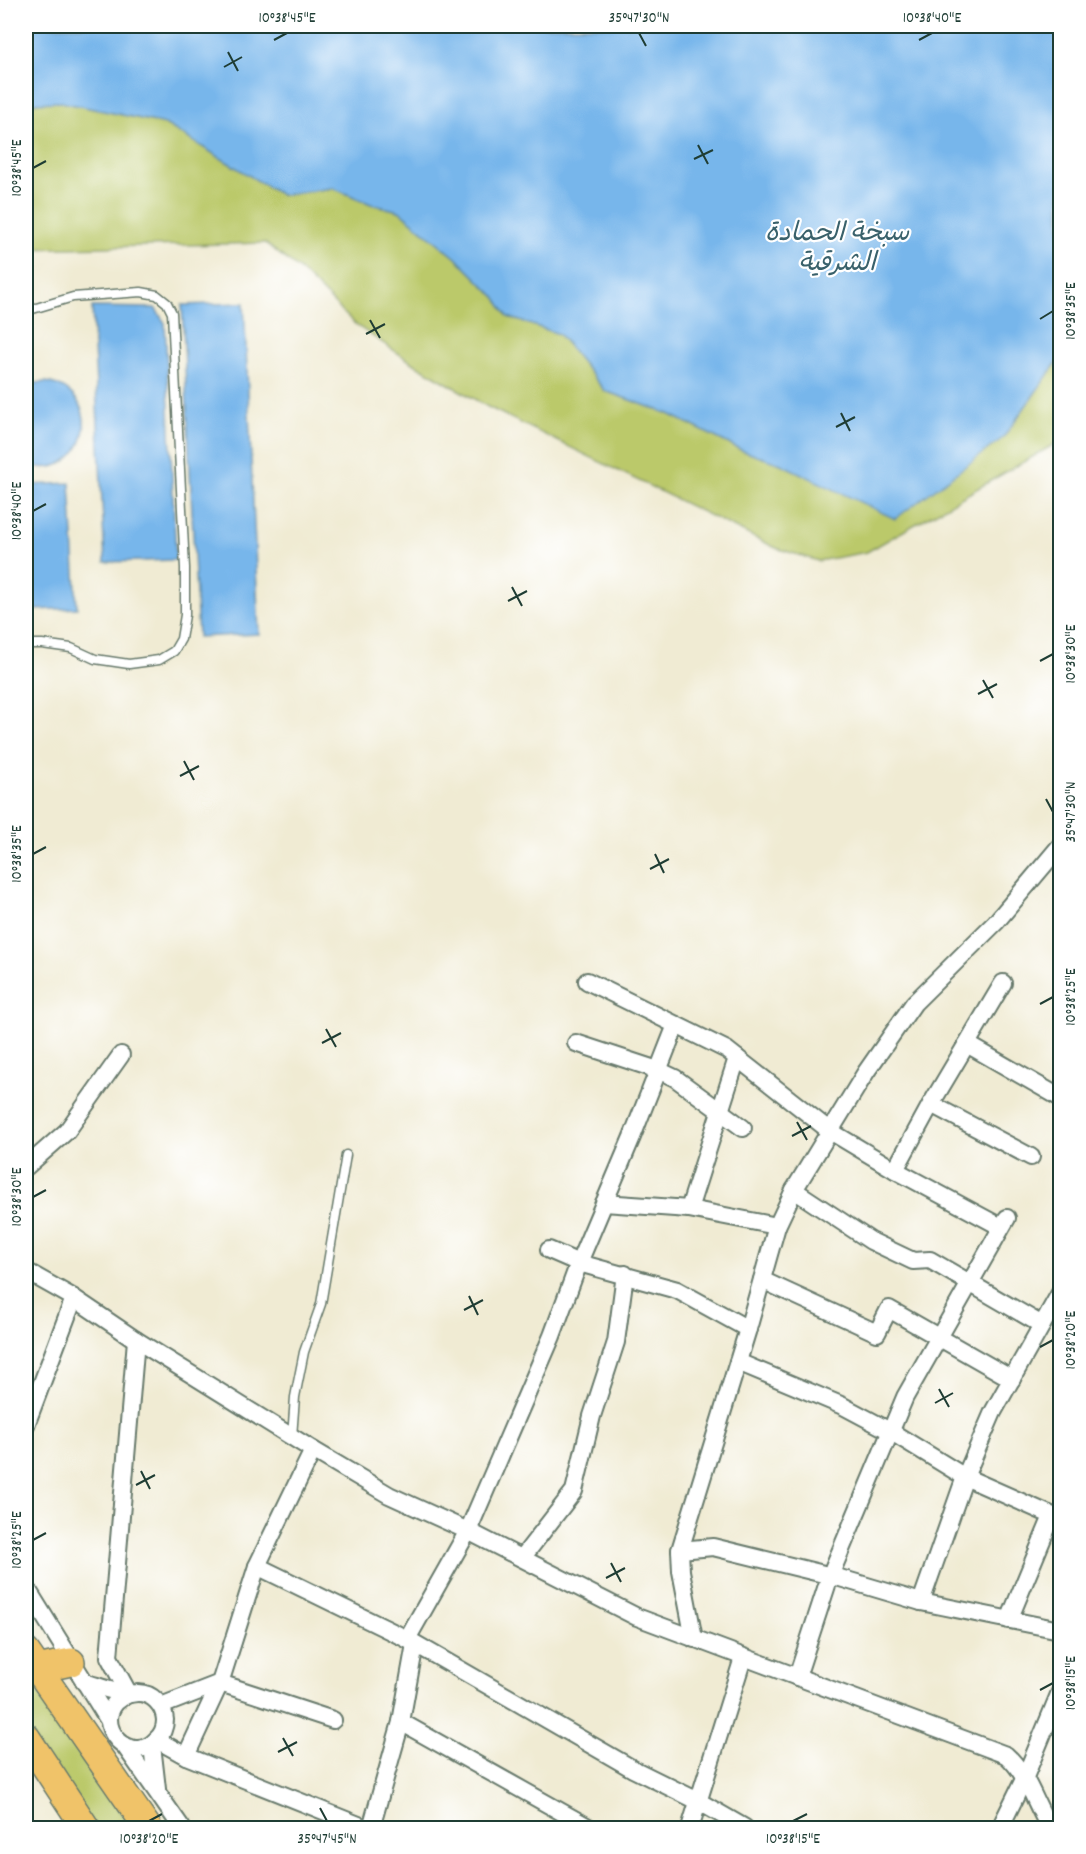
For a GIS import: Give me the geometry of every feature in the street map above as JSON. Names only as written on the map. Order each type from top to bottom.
[{"type":"highway","points":[[31,1660],[78,1672]]},
{"type":"highway","points":[[31,1660],[148,1828]]},
{"type":"highway","points":[[26,1737],[86,1828]]},
{"type":"street","points":[[694,1639],[681,1571],[680,1550],[777,1226],[794,1190],[866,1072],[914,1003],[996,922],[1060,846]]},
{"type":"street","points":[[587,981],[727,1050],[830,1131],[895,1170],[1004,1222],[904,1397],[830,1576],[797,1677]]},
{"type":"street","points":[[895,1170],[931,1104],[1003,983]]},
{"type":"street","points":[[371,1828],[401,1722],[411,1641],[468,1531],[552,1336],[579,1263],[676,1025]]},
{"type":"street","points":[[576,1043],[658,1070],[675,1078],[743,1128]]},
{"type":"street","points":[[967,1044],[1059,1097]]},
{"type":"street","points":[[26,1167],[67,1131],[121,1055]]},
{"type":"street","points":[[689,1209],[737,1058]]},
{"type":"street","points":[[931,1104],[1031,1157]]},
{"type":"street","points":[[794,1190],[871,1241],[913,1261],[930,1260],[1042,1325]]},
{"type":"street","points":[[604,1203],[689,1209],[777,1226]]},
{"type":"street","points":[[549,1250],[579,1263],[677,1290],[748,1329]]},
{"type":"street","points":[[26,1271],[74,1298],[136,1340],[389,1495],[468,1531],[638,1617],[1006,1755],[1025,1777],[1050,1828]]},
{"type":"street","points":[[522,1558],[574,1491],[592,1416],[616,1342],[625,1274]]},
{"type":"street","points":[[762,1280],[877,1333],[889,1309],[1012,1380]]},
{"type":"street","points":[[921,1602],[965,1477],[993,1412],[1060,1293]]},
{"type":"street","points":[[26,1425],[74,1298]]},
{"type":"street","points":[[129,1694],[109,1657],[136,1340]]},
{"type":"street","points":[[738,1362],[843,1406],[890,1431],[965,1477],[1056,1518],[1009,1620]]},
{"type":"street","points":[[186,1756],[220,1683],[257,1566],[313,1450]]},
{"type":"street","points":[[680,1550],[713,1547],[830,1576],[921,1602],[1060,1630]]},
{"type":"street","points":[[257,1566],[411,1641],[633,1768],[745,1828]]},
{"type":"street","points":[[26,1587],[109,1721],[113,1735],[124,1745],[182,1828]]},
{"type":"street","points":[[690,1828],[743,1658]]},
{"type":"street","points":[[78,1672],[129,1694]]},
{"type":"street","points":[[161,1706],[220,1683],[333,1720]]},
{"type":"street","points":[[1000,1828],[1025,1777],[1060,1692]]},
{"type":"street","points":[[109,1721],[112,1707],[122,1697],[129,1694],[150,1696],[161,1706],[165,1720],[161,1734],[154,1742],[138,1749],[124,1745]]},
{"type":"street","points":[[401,1722],[590,1828]]},
{"type":"street","points":[[154,1742],[338,1823],[366,1828]]},
{"type":"street","points":[[154,1742],[158,1793]]},
{"type":"lane","points":[[26,311],[73,297],[141,291],[157,295],[167,303],[172,313],[185,568],[185,615],[181,639],[174,651],[159,660],[129,664],[94,659],[71,648],[26,644]]},
{"type":"lane","points":[[292,1437],[295,1397],[304,1352],[321,1304],[346,1155]]},
{"type":"green space","points":[[61,102],[165,124],[281,195],[333,188],[371,204],[399,211],[455,257],[496,298],[508,317],[559,334],[605,391],[669,414],[743,451],[781,464],[1003,438],[1060,358],[1060,441],[867,552],[818,561],[776,548],[488,407],[413,363],[356,325],[301,271],[265,243],[26,249],[26,103]]},
{"type":"green space","points":[[26,1674],[133,1828],[94,1828],[26,1730]]},
{"type":"water","name":"سبخة الحمادة الشرقية","points":[[26,26],[1060,26],[1060,358],[1003,438],[895,519],[781,464],[743,451],[669,414],[605,391],[559,334],[508,317],[496,298],[455,257],[399,211],[371,204],[333,188],[281,195],[165,124],[61,102],[26,103]]},
{"type":"water","points":[[244,303],[259,634],[198,637],[182,305]]},
{"type":"water","points":[[92,307],[155,308],[165,323],[176,560],[105,562]]},
{"type":"water","points":[[46,382],[66,390],[78,403],[84,419],[83,435],[76,451],[64,462],[47,467],[26,464],[26,385]]},
{"type":"water","points":[[70,483],[77,608],[35,610],[28,485]]}]
